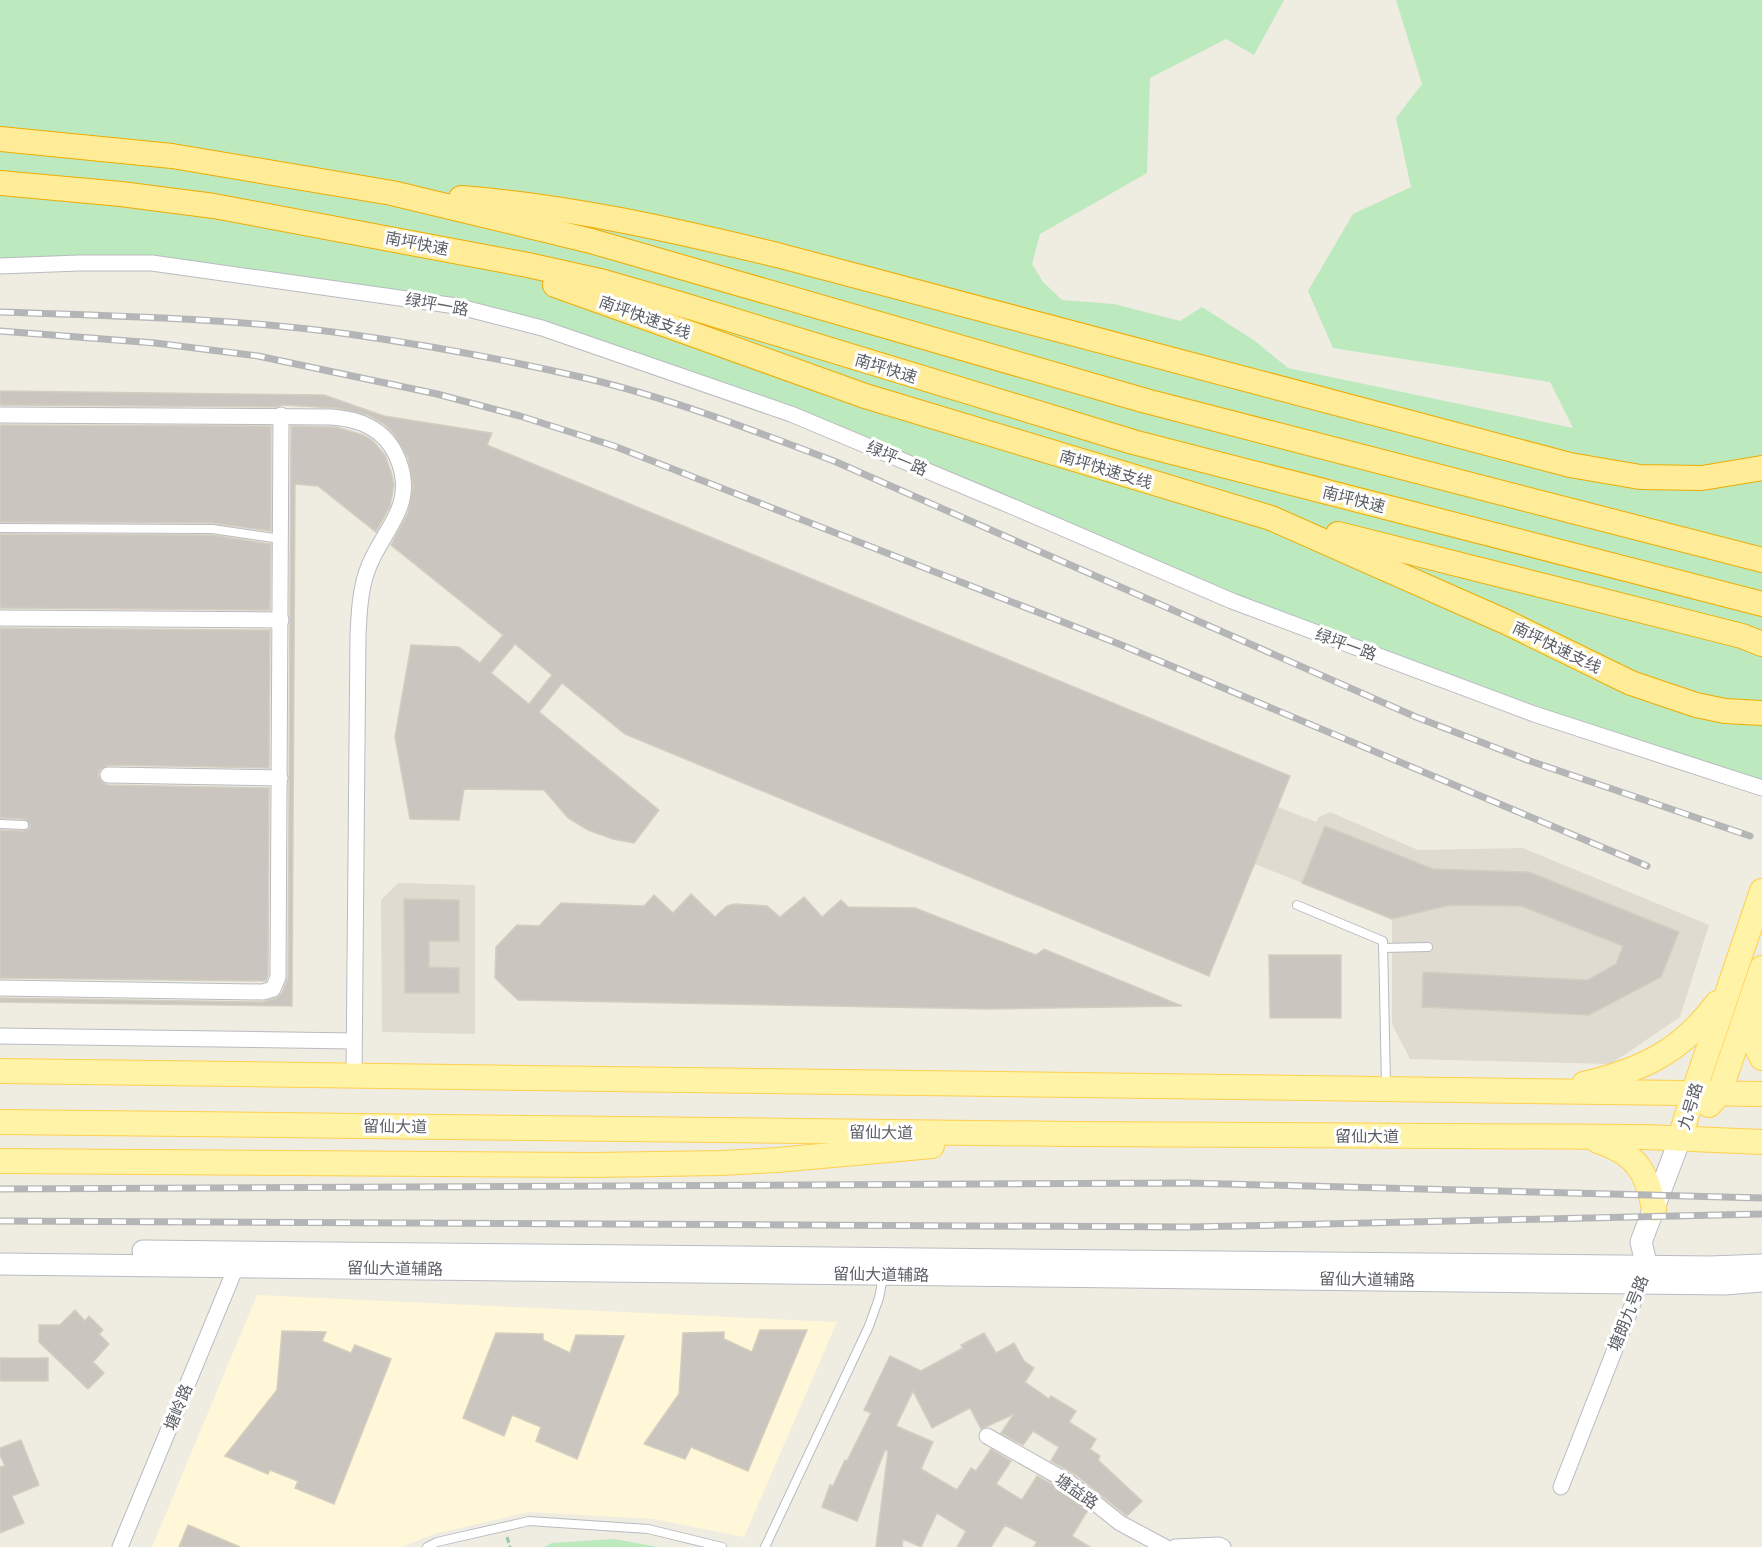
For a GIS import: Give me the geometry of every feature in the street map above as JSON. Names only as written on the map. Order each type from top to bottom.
[{"type":"highway","points":[[0,139],[172,156],[392,193],[591,242],[1146,401],[1762,560]]},
{"type":"highway","name":"南坪快速","points":[[0,183],[121,194],[214,206],[528,265],[603,282],[1133,442],[1762,604]]},
{"type":"highway","points":[[392,193],[508,201],[577,211],[678,231],[777,255],[1570,465],[1640,477],[1702,478],[1762,468]]},
{"type":"highway","name":"南坪快速支线","points":[[438,248],[528,275],[865,396],[1271,518],[1506,622],[1598,667],[1663,695],[1725,711],[1762,713]]},
{"type":"highway","points":[[1271,518],[1731,633],[1762,644]]},
{"type":"main road","name":"九号路","points":[[1680,1139],[1762,891]]},
{"type":"main road","points":[[1526,1092],[1612,1077],[1644,1065],[1676,1047],[1700,1026],[1717,1004],[1734,972]]},
{"type":"main road","name":"九号路","points":[[1680,1139],[1719,1094],[1760,975]]},
{"type":"main road","points":[[1760,975],[1752,1017],[1752,1039],[1762,1058]]},
{"type":"main road","points":[[0,1071],[1762,1094]]},
{"type":"main road","name":"留仙大道","points":[[0,1122],[1072,1134],[1584,1137],[1762,1142]]},
{"type":"main road","points":[[0,1161],[720,1164],[1072,1134]]},
{"type":"main road","points":[[1584,1137],[1608,1144],[1626,1154],[1641,1169],[1649,1185],[1654,1209]]},
{"type":"main road","name":"塘朗九号路","points":[[1644,1274],[1641,1242],[1680,1139]]},
{"type":"main road","name":"留仙大道辅路","points":[[0,1249],[885,1266],[1644,1274],[1762,1265]]},
{"type":"main road","name":"留仙大道辅路","points":[[0,1264],[236,1267],[885,1266]]},
{"type":"main road","name":"留仙大道辅路","points":[[1644,1274],[1725,1284],[1762,1281]]},
{"type":"street","name":"绿坪一路","points":[[0,266],[79,262],[152,263],[456,306],[542,328],[791,414],[1232,601],[1533,714],[1762,788]]},
{"type":"street","points":[[0,415],[317,415],[349,419],[368,426],[390,444],[397,456],[402,470],[404,488],[400,507],[369,564],[362,592],[358,635],[354,1075]]},
{"type":"street","points":[[0,988],[263,992],[273,989],[278,977],[281,415]]},
{"type":"street","points":[[0,618],[281,620]]},
{"type":"street","points":[[108,775],[280,778]]},
{"type":"street","points":[[0,1036],[354,1041]]},
{"type":"street","name":"塘岭路","points":[[120,1547],[236,1267]]},
{"type":"street","name":"塘朗九号路","points":[[1561,1487],[1644,1274]]},
{"type":"street","name":"塘益路","points":[[987,1436],[1070,1483],[1120,1523],[1164,1547]]},
{"type":"street","points":[[1175,1547],[1223,1547]]},
{"type":"lane","points":[[0,528],[212,529],[281,539]]},
{"type":"lane","points":[[0,824],[24,825]]},
{"type":"lane","points":[[1297,905],[1383,941],[1386,1090]]},
{"type":"lane","points":[[1383,948],[1428,947]]},
{"type":"lane","points":[[765,1547],[868,1326],[879,1298],[885,1266]]},
{"type":"lane","points":[[427,1547],[437,1542],[529,1521],[648,1529],[722,1547]]},
{"type":"shaded area","points":[[1142,714],[1290,776],[1278,807],[1316,822],[1319,817],[1330,812],[1418,850],[1523,848],[1709,925],[1680,1017],[1611,1064],[1410,1059],[1392,1024],[1392,919],[1255,864],[1060,914]]},
{"type":"shaded area","points":[[398,883],[475,885],[475,1034],[382,1032],[381,900]]},
{"type":"shaded area","points":[[257,1295],[837,1322],[744,1537],[653,1519],[529,1512],[434,1534],[401,1547],[152,1547]]},
{"type":"green space","points":[[0,0],[1284,0],[1254,55],[1226,39],[1150,78],[1147,173],[1040,234],[1032,264],[1043,282],[1062,300],[1114,304],[1180,321],[1202,307],[1255,341],[1288,368],[1573,428],[1550,382],[1333,348],[1308,291],[1353,214],[1411,187],[1396,118],[1422,84],[1396,0],[1762,0],[1762,785],[1536,706],[1234,594],[794,411],[542,326],[152,257],[0,260]]},
{"type":"green space","points":[[614,1539],[658,1547],[544,1547],[552,1543]]},
{"type":"building","points":[[0,391],[324,395],[384,416],[492,433],[487,445],[1290,776],[1209,976],[625,734],[562,683],[539,712],[659,810],[634,843],[613,839],[588,830],[568,818],[544,790],[464,789],[459,820],[410,819],[395,737],[411,645],[459,647],[480,663],[503,635],[391,545],[408,513],[413,486],[408,458],[394,434],[384,424],[368,415],[337,408],[282,405],[276,407],[0,405]],"holes":[[[515,644],[552,675],[529,704],[491,673]]]},
{"type":"building","points":[[0,425],[271,426],[271,531],[212,523],[0,522]]},
{"type":"building","points":[[291,426],[336,427],[372,440],[385,455],[394,485],[390,506],[376,532],[318,486],[295,484],[292,1006],[0,1002],[0,998],[263,1002],[276,998],[282,993],[288,977]]},
{"type":"building","points":[[0,534],[212,535],[271,544],[270,610],[0,608]]},
{"type":"building","points":[[0,628],[270,630],[269,768],[108,765],[100,770],[98,775],[103,783],[108,785],[269,788],[268,975],[266,981],[0,978],[0,830],[24,831],[29,829],[30,825],[25,819],[0,818]]},
{"type":"building","points":[[1325,826],[1433,869],[1529,872],[1679,932],[1661,977],[1589,1015],[1422,1007],[1423,972],[1588,980],[1616,964],[1623,946],[1521,906],[1450,905],[1392,919],[1302,883]]},
{"type":"building","points":[[691,894],[715,917],[727,906],[735,904],[767,906],[780,917],[804,897],[822,917],[841,900],[848,907],[915,908],[1036,955],[1044,949],[1182,1006],[990,1009],[518,1000],[495,978],[496,947],[517,925],[539,926],[561,903],[644,906],[654,895],[673,913]]},
{"type":"building","points":[[404,899],[459,900],[459,941],[429,941],[429,967],[459,968],[459,993],[405,993]]},
{"type":"building","points":[[1269,955],[1341,955],[1341,1018],[1270,1018]]},
{"type":"building","points":[[75,1310],[85,1321],[89,1316],[103,1330],[99,1334],[109,1344],[93,1362],[104,1373],[88,1389],[39,1342],[39,1325],[60,1325]]},
{"type":"building","points":[[760,1330],[807,1330],[748,1471],[691,1447],[685,1459],[644,1444],[679,1394],[683,1333],[724,1332],[724,1339],[752,1352]]},
{"type":"building","points":[[282,1331],[326,1332],[322,1341],[351,1353],[355,1345],[391,1359],[334,1504],[295,1488],[298,1481],[270,1470],[268,1474],[225,1456],[277,1390]]},
{"type":"building","points":[[496,1333],[543,1334],[543,1340],[570,1353],[576,1335],[624,1336],[577,1459],[536,1441],[541,1427],[512,1415],[504,1436],[463,1418]]},
{"type":"building","points":[[984,1333],[996,1353],[1014,1343],[1024,1361],[1034,1368],[1025,1382],[1049,1399],[1051,1396],[1076,1411],[1069,1422],[1096,1439],[1090,1449],[1100,1456],[1098,1460],[1142,1501],[1127,1516],[1076,1475],[1051,1461],[1059,1447],[1033,1431],[1023,1445],[1001,1433],[1014,1414],[981,1429],[970,1408],[932,1428],[913,1391],[896,1426],[933,1442],[921,1469],[957,1490],[971,1468],[976,1471],[991,1449],[1011,1461],[996,1484],[1022,1500],[1037,1476],[1065,1491],[1088,1510],[1072,1536],[1090,1547],[1034,1547],[1037,1542],[1005,1525],[991,1547],[957,1547],[966,1531],[937,1513],[921,1547],[903,1539],[902,1547],[876,1547],[888,1451],[885,1450],[857,1521],[822,1507],[830,1485],[833,1486],[871,1413],[864,1410],[890,1356],[921,1371],[963,1348],[961,1345]]},
{"type":"building","points":[[0,1358],[48,1358],[48,1381],[0,1381]]},
{"type":"building","points":[[21,1440],[39,1485],[12,1496],[24,1523],[0,1533],[0,1467],[5,1466],[0,1455],[0,1448]]},
{"type":"building","points":[[188,1525],[240,1547],[179,1547]]},
{"type":"railway","points":[[0,312],[218,321],[348,334],[526,365],[648,395],[711,415],[834,461],[1416,717],[1530,761],[1750,836]]},
{"type":"railway","points":[[0,331],[155,343],[258,356],[437,394],[520,416],[614,446],[1119,644],[1647,866]]},
{"type":"railway","points":[[0,1189],[1189,1183],[1762,1198]]},
{"type":"railway","points":[[0,1221],[1190,1227],[1762,1214]]}]
